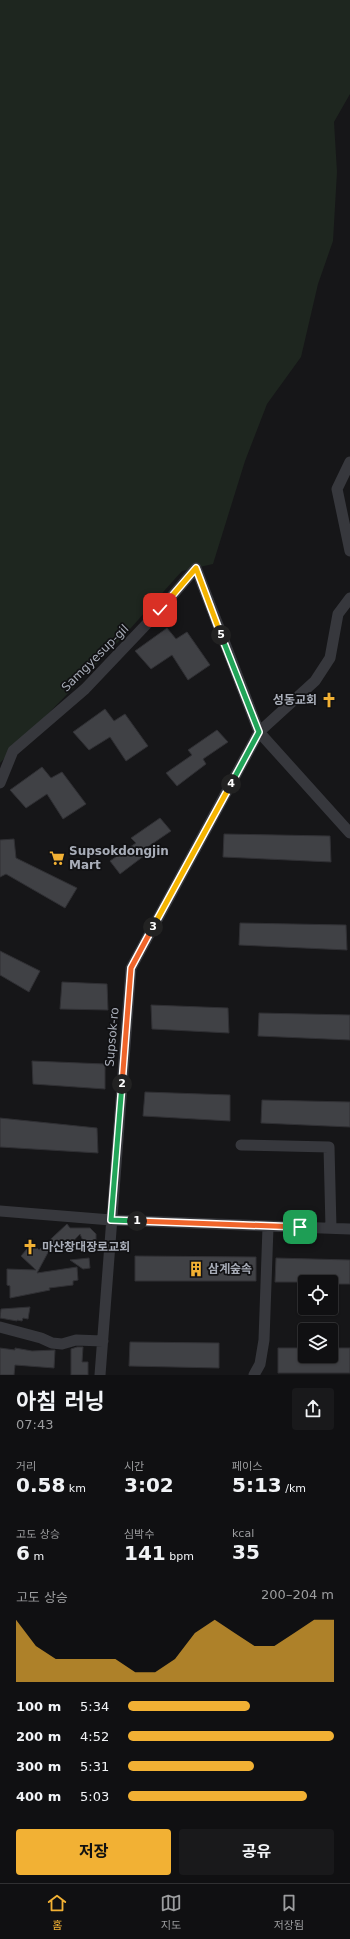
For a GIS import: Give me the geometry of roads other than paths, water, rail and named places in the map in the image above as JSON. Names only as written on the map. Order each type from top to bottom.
[{"type":"street","points":[[350,462],[338,489],[350,551]]},
{"type":"street","name":"Samgyesup-gil","points":[[0,783],[13,751],[84,689],[160,610],[196,568],[259,732],[350,832]]},
{"type":"street","name":"Supsok-ro","points":[[100,1375],[131,968],[259,732],[315,681],[330,658],[338,614],[350,598]]},
{"type":"street","points":[[241,1145],[329,1147],[331,1228]]},
{"type":"street","points":[[0,1211],[111,1220],[350,1229]]},
{"type":"street","points":[[254,1375],[260,1364],[264,1340],[268,1227]]},
{"type":"street","points":[[0,1327],[41,1338],[52,1343],[62,1344],[76,1340],[103,1341]]},
{"type":"place","name":"성동교회","points":[[329,700]]},
{"type":"place","name":"Supsokdongjin Mart","points":[[57,858]]},
{"type":"place","name":"마산창대장로교회","points":[[30,1247]]},
{"type":"place","name":"삼계숲속","points":[[196,1269]]}]
